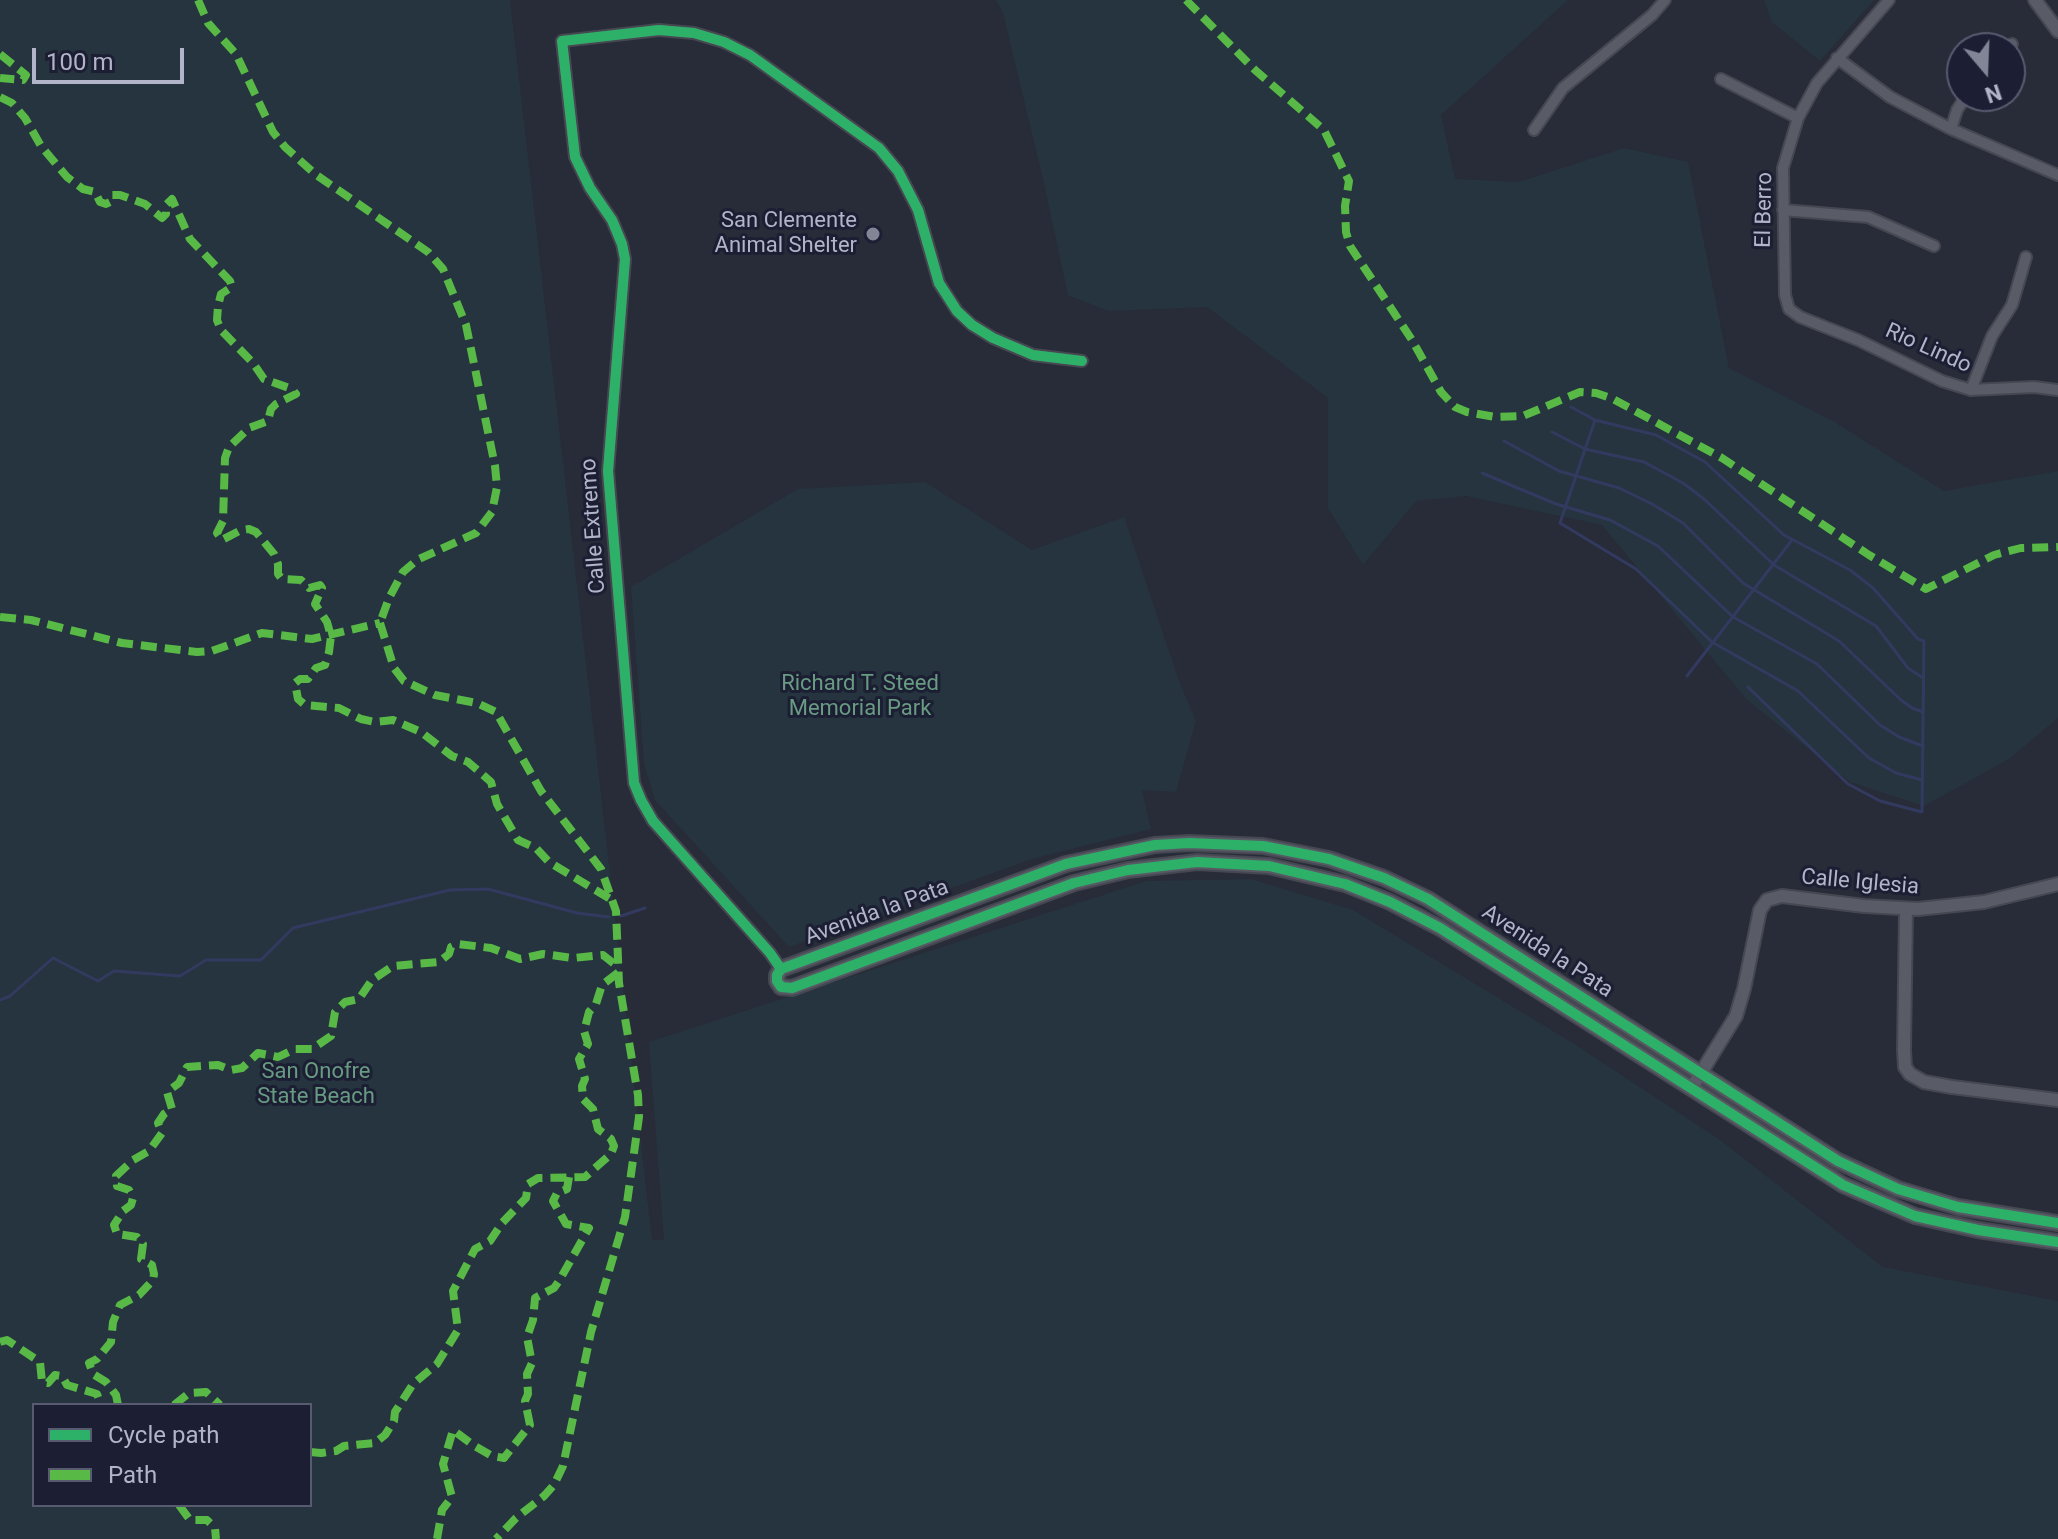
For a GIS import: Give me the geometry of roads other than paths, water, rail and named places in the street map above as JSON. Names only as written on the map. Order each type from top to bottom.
[{"type":"main road","name":"Avenida la Pata","points":[[2058,1223],[1958,1207],[1898,1189],[1838,1161],[1428,899],[1384,878],[1329,859],[1263,846],[1155,845],[1066,864],[781,969],[777,981],[786,989],[792,988],[1074,883],[1128,870],[1197,862],[1269,866],[1345,884],[1390,902],[1440,928],[1843,1185],[1915,1216],[1978,1230],[2058,1242]]},
{"type":"street","points":[[1534,130],[1563,88],[1652,15],[1665,0]]},
{"type":"street","name":"El Berro","points":[[1789,309],[1785,295],[1783,168],[1798,118],[1817,83],[1889,0]]},
{"type":"street","points":[[2035,0],[2058,31]]},
{"type":"street","name":"Calle Extremo","points":[[781,969],[653,821],[634,783],[608,471],[625,259],[612,220],[586,181],[575,157],[562,41],[659,30],[694,33],[724,42],[750,55],[879,148],[898,171],[918,210],[939,283],[957,311],[972,325],[1033,355],[1082,361]]},
{"type":"street","points":[[1837,58],[1890,97],[1951,129],[2058,175]]},
{"type":"street","points":[[1721,79],[1798,118]]},
{"type":"street","points":[[1951,129],[1956,112]]},
{"type":"street","points":[[1783,210],[1868,217],[1934,246]]},
{"type":"street","points":[[1971,390],[1992,336],[2012,305],[2026,257]]},
{"type":"street","name":"Rio Lindo","points":[[1789,309],[1800,317],[1858,340],[1942,381],[1971,390],[2034,387],[2058,390]]},
{"type":"street","name":"Calle Iglesia","points":[[1691,1089],[1727,1034],[1740,1005],[1760,910],[1767,900],[1782,896],[1906,910],[1953,907],[2058,884]]},
{"type":"street","points":[[1906,910],[1904,1050],[1905,1067],[1910,1074],[1924,1082],[1952,1087],[2058,1100]]},
{"type":"waterway","points":[[1571,407],[1595,420],[1560,523],[1636,569],[1712,642],[1798,691],[1869,758],[1896,773],[1922,780]]},
{"type":"waterway","points":[[1595,420],[1656,435],[1705,462],[1784,535],[1850,570],[1873,588],[1918,639],[1924,641],[1922,812],[1880,801],[1848,784],[1748,687]]},
{"type":"waterway","points":[[1552,432],[1585,449],[1644,462],[1683,483],[1774,565],[1876,626],[1908,668],[1923,678]]},
{"type":"waterway","points":[[1504,441],[1559,471],[1619,488],[1683,523],[1743,583],[1839,641],[1901,700],[1923,712]]},
{"type":"waterway","points":[[1482,473],[1556,504],[1610,520],[1658,546],[1733,617],[1817,664],[1880,725],[1899,737],[1923,746]]},
{"type":"waterway","points":[[1687,676],[1792,540]]},
{"type":"waterway","points":[[0,1000],[10,996],[53,958],[98,981],[114,971],[180,976],[206,960],[261,960],[293,928],[450,890],[488,889],[577,913],[609,917]]},
{"type":"waterway","points":[[621,916],[645,908]]},
{"type":"place","name":"San Clemente Animal Shelter","points":[[873,234]]},
{"type":"park label","name":"Richard T. Steed Memorial Park","points":[[860,696]]},
{"type":"park label","name":"San Onofre State Beach","points":[[316,1084]]}]
